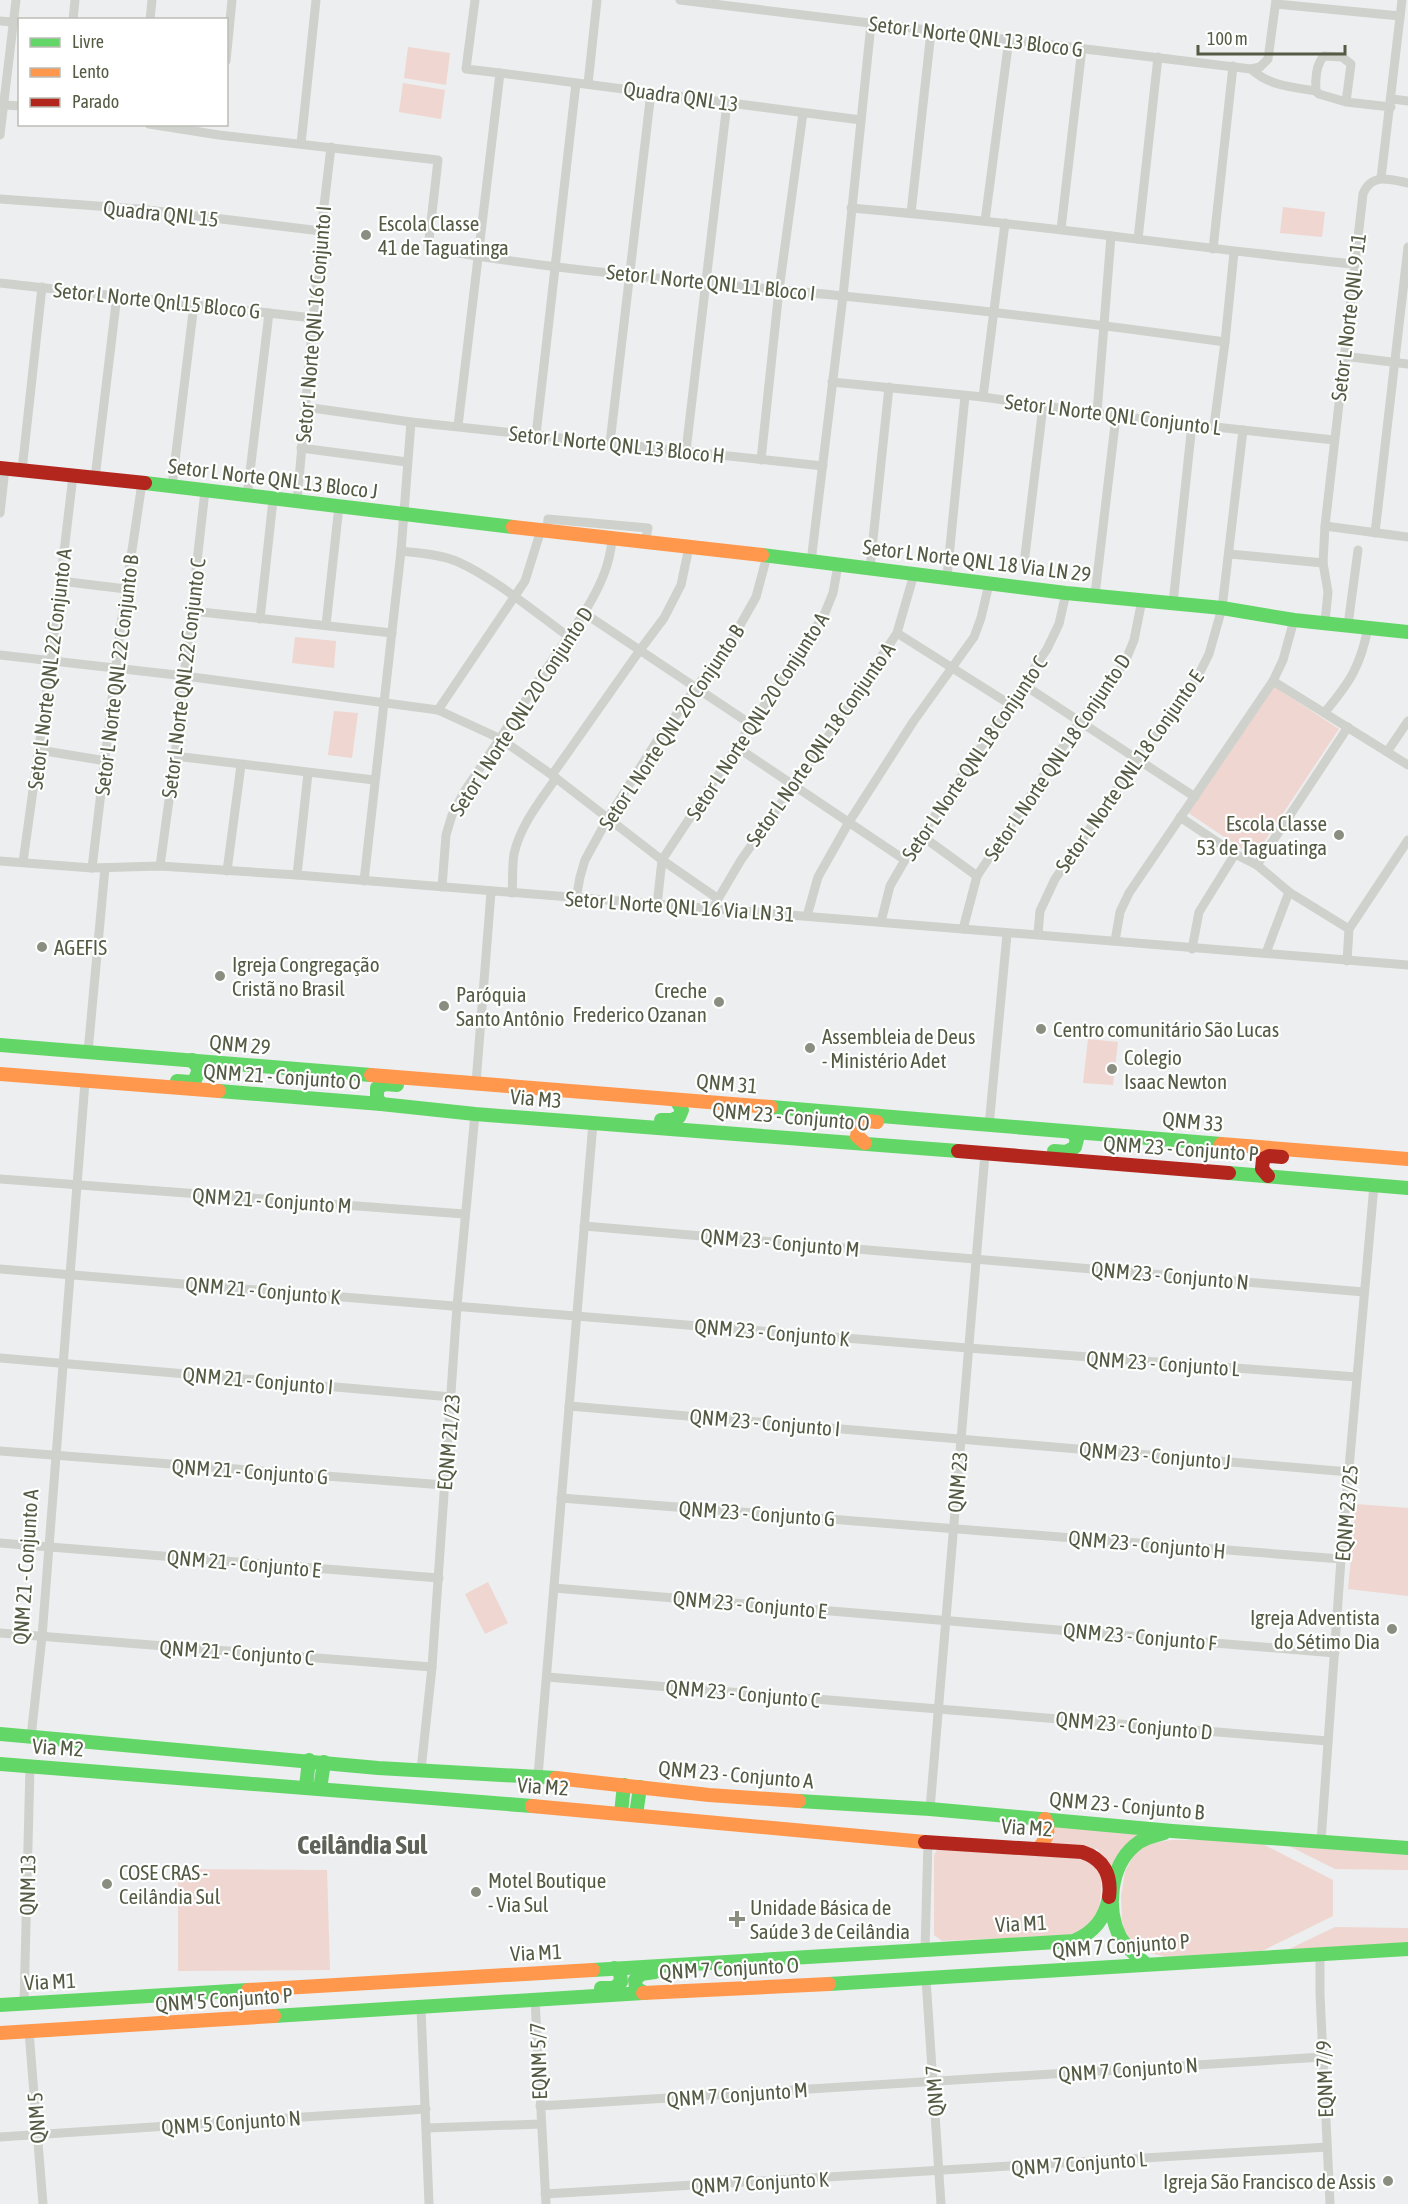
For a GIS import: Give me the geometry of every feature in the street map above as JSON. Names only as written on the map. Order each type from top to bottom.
[{"type":"main road","name":"Setor L Norte QNL 13 Bloco J","points":[[3,468],[544,531]]},
{"type":"main road","name":"Setor L Norte QNL 18 Via LN 29","points":[[544,531],[947,577],[1066,593],[1222,608],[1294,620],[1408,632]]},
{"type":"main road","name":"QNM 29","points":[[0,1045],[476,1083]]},
{"type":"main road","points":[[0,1052],[42,1055],[68,1051]]},
{"type":"main road","points":[[0,1074],[88,1082],[132,1077],[190,1082],[195,1080],[199,1072],[198,1066],[192,1060]]},
{"type":"main road","points":[[381,1104],[376,1094],[380,1085],[430,1087],[458,1081]]},
{"type":"main road","name":"QNM 21 - Conjunto O","points":[[88,1082],[381,1104],[475,1114]]},
{"type":"main road","name":"QNM 31","points":[[476,1083],[975,1125]]},
{"type":"main road","points":[[594,1123],[617,1118],[675,1121],[680,1118],[682,1110],[676,1100]]},
{"type":"main road","name":"Via M3","points":[[475,1114],[594,1123]]},
{"type":"main road","points":[[865,1143],[857,1136],[859,1126],[864,1121],[913,1126],[941,1121]]},
{"type":"main road","name":"QNM 23 - Conjunto O","points":[[594,1123],[985,1154]]},
{"type":"main road","name":"QNM 33","points":[[975,1125],[1408,1159]]},
{"type":"main road","points":[[1017,1156],[1034,1150],[1071,1152],[1077,1142],[1072,1132]]},
{"type":"main road","name":"QNM 23 - Conjunto P","points":[[985,1154],[1374,1185]]},
{"type":"main road","points":[[1268,1176],[1262,1165],[1265,1157],[1313,1159],[1346,1155]]},
{"type":"main road","points":[[1374,1185],[1408,1188]]},
{"type":"main road","points":[[0,1734],[421,1770]]},
{"type":"main road","points":[[309,1760],[313,1788]]},
{"type":"main road","points":[[313,1788],[324,1762]]},
{"type":"main road","name":"Via M2","points":[[0,1764],[621,1813],[928,1842],[1082,1852],[1099,1860],[1108,1878],[1111,1895]]},
{"type":"main road","name":"Via M2","points":[[421,1770],[538,1776]]},
{"type":"main road","name":"QNM 23 - Conjunto A","points":[[538,1776],[709,1795],[930,1809]]},
{"type":"main road","points":[[621,1813],[624,1785]]},
{"type":"main road","points":[[636,1815],[640,1787]]},
{"type":"main road","name":"QNM 23 - Conjunto B","points":[[930,1809],[1321,1842]]},
{"type":"main road","points":[[1038,1849],[1048,1833],[1049,1827],[1045,1819]]},
{"type":"main road","points":[[1146,1964],[1128,1948],[1119,1934],[1115,1924],[1111,1895],[1118,1871],[1131,1848],[1150,1837],[1172,1831]]},
{"type":"main road","points":[[1321,1842],[1408,1848]]},
{"type":"main road","name":"Via M1","points":[[0,2005],[1074,1941],[1094,1930],[1104,1914],[1111,1895]]},
{"type":"main road","points":[[1320,1954],[1408,1949]]},
{"type":"main road","name":"QNM 7 Conjunto P","points":[[926,1978],[1320,1954]]},
{"type":"main road","points":[[645,1993],[638,1991],[635,1984],[637,1977],[641,1974],[719,1969],[752,1960]]},
{"type":"main road","points":[[504,2001],[540,1992],[614,1988],[622,1979],[620,1972],[614,1968]]},
{"type":"main road","name":"QNM 7 Conjunto O","points":[[536,1999],[926,1978]]},
{"type":"main road","points":[[422,2008],[536,1999]]},
{"type":"main road","name":"QNM 5 Conjunto P","points":[[0,2033],[422,2008]]},
{"type":"street","points":[[0,135],[16,0]]},
{"type":"street","points":[[73,18],[75,0]]},
{"type":"street","points":[[150,18],[152,0]]},
{"type":"street","points":[[228,41],[232,0]]},
{"type":"street","points":[[301,144],[316,0]]},
{"type":"street","name":"Quadra QNL 13","points":[[475,0],[466,69],[861,120]]},
{"type":"street","points":[[588,84],[597,0]]},
{"type":"street","name":"Setor L Norte QNL 13 Bloco G","points":[[680,0],[724,2],[931,32],[1008,39],[1251,69]]},
{"type":"street","points":[[1402,0],[1381,178],[1408,183]]},
{"type":"street","points":[[1251,69],[1260,67],[1268,59],[1276,2],[1400,16]]},
{"type":"street","points":[[0,21],[13,22]]},
{"type":"street","points":[[811,562],[843,296],[871,24]]},
{"type":"street","points":[[911,213],[931,32]]},
{"type":"street","points":[[986,221],[1008,39]]},
{"type":"street","points":[[1061,229],[1082,48]]},
{"type":"street","points":[[1138,239],[1158,57]]},
{"type":"street","points":[[1316,91],[1321,58],[1342,57],[1351,64],[1346,102]]},
{"type":"street","points":[[1214,249],[1233,66]]},
{"type":"street","points":[[1251,69],[1260,78],[1269,82],[1316,91],[1346,102],[1408,101]]},
{"type":"street","points":[[458,426],[500,73]]},
{"type":"street","points":[[536,435],[576,82]]},
{"type":"street","points":[[610,443],[651,92]]},
{"type":"street","points":[[686,451],[727,103]]},
{"type":"street","points":[[4,105],[18,106]]},
{"type":"street","points":[[761,460],[779,290],[803,113]]},
{"type":"street","points":[[162,126],[219,135],[331,147]]},
{"type":"street","points":[[219,135],[220,126]]},
{"type":"street","name":"Setor L Norte QNL 11 Bloco I","points":[[331,147],[438,160],[429,248],[707,283],[995,312],[1225,342]]},
{"type":"street","name":"Setor L Norte QNL 16 Conjunto I","points":[[297,502],[321,231],[331,147]]},
{"type":"street","name":"Setor L Norte QNL 9 11","points":[[1325,622],[1328,592],[1323,563],[1325,526],[1353,264],[1363,194],[1370,182],[1381,178]]},
{"type":"street","name":"Quadra QNL 15","points":[[0,199],[139,209],[321,231]]},
{"type":"street","points":[[851,208],[1061,229],[1234,252],[1353,264]]},
{"type":"street","points":[[983,397],[1005,223]]},
{"type":"street","points":[[1097,413],[1111,236]]},
{"type":"street","points":[[1375,533],[1408,247]]},
{"type":"street","points":[[1214,426],[1234,252]]},
{"type":"street","name":"Setor L Norte Qnl15 Bloco G","points":[[0,283],[313,318]]},
{"type":"street","points":[[22,470],[42,287]]},
{"type":"street","points":[[95,478],[117,295]]},
{"type":"street","points":[[172,486],[194,304]]},
{"type":"street","points":[[247,496],[269,313]]},
{"type":"street","points":[[1343,356],[1408,364]]},
{"type":"street","name":"Setor L Norte QNL Conjunto L","points":[[832,382],[983,397],[1116,416],[1243,430]]},
{"type":"street","points":[[870,568],[889,387]]},
{"type":"street","points":[[947,577],[965,396]]},
{"type":"street","points":[[1024,564],[1043,406]]},
{"type":"street","name":"Setor L Norte QNL 13 Bloco H","points":[[305,407],[411,422],[823,466]]},
{"type":"street","points":[[1095,595],[1116,416]]},
{"type":"street","points":[[364,881],[401,551],[411,422]]},
{"type":"street","points":[[1173,603],[1192,424]]},
{"type":"street","points":[[1243,430],[1334,440]]},
{"type":"street","name":"Setor L Norte QNL 18 Conjunto E","points":[[1038,934],[1040,911],[1055,879],[1137,760],[1169,718],[1197,676],[1212,644],[1222,608],[1230,554],[1243,430]]},
{"type":"street","points":[[301,448],[407,462]]},
{"type":"street","points":[[0,513],[3,468]]},
{"type":"street","name":"Setor L Norte QNL 22 Conjunto A","points":[[23,862],[51,661],[73,476]]},
{"type":"street","name":"Setor L Norte QNL 22 Conjunto B","points":[[92,868],[141,483]]},
{"type":"street","name":"Setor L Norte QNL 22 Conjunto C","points":[[160,866],[185,676],[205,491]]},
{"type":"street","points":[[260,619],[273,500]]},
{"type":"street","points":[[326,625],[339,506]]},
{"type":"street","points":[[438,710],[525,581],[548,519],[648,528],[645,542]]},
{"type":"street","points":[[1325,526],[1408,537]]},
{"type":"street","name":"Setor L Norte QNL 20 Conjunto D","points":[[442,886],[446,835],[452,816],[464,792],[584,613],[599,587],[607,566],[612,539]]},
{"type":"street","points":[[512,892],[513,862],[517,842],[554,777],[674,603],[681,585],[689,548]]},
{"type":"street","points":[[1348,625],[1358,550]]},
{"type":"street","points":[[401,551],[441,556],[457,562],[515,598],[568,637]]},
{"type":"street","points":[[1230,554],[1323,563]]},
{"type":"street","name":"Setor L Norte QNL 20 Conjunto B","points":[[576,899],[585,860],[608,818],[657,741],[734,636],[750,608],[767,556]]},
{"type":"street","name":"Setor L Norte QNL 20 Conjunto A","points":[[662,860],[824,615],[833,593],[838,565]]},
{"type":"street","name":"Setor L Norte QNL 18 Conjunto A","points":[[714,909],[717,898],[741,860],[834,728],[897,633],[914,574]]},
{"type":"street","points":[[60,581],[126,589]]},
{"type":"street","points":[[807,916],[818,877],[849,822],[913,722],[974,637],[989,584]]},
{"type":"street","name":"Setor L Norte QNL 18 Conjunto C","points":[[881,922],[890,886],[905,860],[1047,649],[1059,624],[1066,593]]},
{"type":"street","name":"Setor L Norte QNL 18 Conjunto D","points":[[963,929],[976,876],[1080,721],[1125,662],[1134,640],[1142,600]]},
{"type":"street","points":[[192,611],[392,633]]},
{"type":"street","points":[[584,613],[752,725]]},
{"type":"street","points":[[1115,941],[1120,912],[1129,893],[1272,681],[1283,660],[1294,620]]},
{"type":"street","points":[[1325,712],[1356,671],[1368,628]]},
{"type":"street","points":[[897,633],[1011,705]]},
{"type":"street","points":[[0,655],[185,676],[438,710],[501,739],[662,860],[717,898]]},
{"type":"street","points":[[1272,681],[1408,765]]},
{"type":"street","points":[[1024,685],[1195,797]]},
{"type":"street","points":[[1387,752],[1408,721]]},
{"type":"street","points":[[1257,866],[1348,727]]},
{"type":"street","points":[[738,748],[905,860]]},
{"type":"street","points":[[39,750],[106,760]]},
{"type":"street","points":[[175,756],[374,780]]},
{"type":"street","points":[[227,871],[241,765]]},
{"type":"street","points":[[297,875],[308,773]]},
{"type":"street","points":[[1180,817],[1257,866],[1289,892],[1349,929]]},
{"type":"street","name":"Setor L Norte QNL 18 Conjunto D","points":[[922,836],[976,876]]},
{"type":"street","points":[[1347,962],[1349,929],[1408,840]]},
{"type":"street","points":[[1192,949],[1199,912],[1235,854]]},
{"type":"street","points":[[657,905],[662,860]]},
{"type":"street","name":"Setor L Norte QNL 16 Via LN 31","points":[[0,861],[92,868],[160,866],[297,875],[1007,934],[1038,934],[1347,962],[1408,965]]},
{"type":"street","points":[[88,1052],[105,868]]},
{"type":"street","points":[[476,1083],[491,892]]},
{"type":"street","points":[[1266,953],[1289,892]]},
{"type":"street","points":[[990,1125],[1007,934]]},
{"type":"street","name":"QNM 21 - Conjunto A","points":[[31,1737],[42,1637],[69,1274],[88,1082]]},
{"type":"street","name":"EQNM 21/23","points":[[421,1770],[432,1667],[457,1306],[475,1114]]},
{"type":"street","points":[[538,1776],[594,1123]]},
{"type":"street","name":"QNM 23","points":[[930,1809],[985,1154]]},
{"type":"street","name":"QNM 21 - Conjunto M","points":[[0,1179],[465,1214]]},
{"type":"street","name":"EQNM 23/25","points":[[1321,1842],[1341,1559],[1374,1185]]},
{"type":"street","name":"QNM 23 - Conjunto M","points":[[584,1226],[975,1258]]},
{"type":"street","name":"QNM 23 - Conjunto N","points":[[975,1258],[1364,1292]]},
{"type":"street","name":"QNM 21 - Conjunto K","points":[[0,1269],[576,1315]]},
{"type":"street","name":"QNM 23 - Conjunto K","points":[[576,1315],[968,1348]]},
{"type":"street","name":"QNM 23 - Conjunto L","points":[[968,1348],[1357,1377]]},
{"type":"street","name":"QNM 21 - Conjunto I","points":[[0,1358],[452,1397]]},
{"type":"street","name":"QNM 23 - Conjunto I","points":[[569,1406],[961,1438]]},
{"type":"street","name":"QNM 23 - Conjunto J","points":[[961,1438],[1349,1472]]},
{"type":"street","name":"QNM 21 - Conjunto G","points":[[0,1451],[444,1485]]},
{"type":"street","name":"QNM 23 - Conjunto G","points":[[561,1498],[953,1528]]},
{"type":"street","name":"QNM 23 - Conjunto H","points":[[953,1528],[1341,1559]]},
{"type":"street","name":"QNM 21 - Conjunto E","points":[[0,1543],[439,1578]]},
{"type":"street","name":"QNM 23 - Conjunto E","points":[[554,1588],[946,1620]]},
{"type":"street","name":"QNM 23 - Conjunto F","points":[[946,1620],[1335,1653]]},
{"type":"street","name":"QNM 21 - Conjunto C","points":[[0,1633],[432,1667]]},
{"type":"street","name":"QNM 23 - Conjunto C","points":[[547,1677],[940,1710]]},
{"type":"street","name":"QNM 23 - Conjunto D","points":[[940,1710],[1328,1741]]},
{"type":"street","name":"QNM 13","points":[[24,2004],[30,1766]]},
{"type":"street","points":[[925,1950],[928,1842]]},
{"type":"street","name":"EQNM 7/9","points":[[1320,1954],[1330,2204]]},
{"type":"street","name":"QNM 7","points":[[926,1978],[941,2204]]},
{"type":"street","name":"EQNM 5/7","points":[[536,1999],[546,2199]]},
{"type":"street","points":[[422,2008],[429,2204]]},
{"type":"street","name":"QNM 5","points":[[29,2032],[43,2204]]},
{"type":"street","name":"QNM 7 Conjunto N","points":[[934,2082],[1323,2057]]},
{"type":"street","name":"QNM 7 Conjunto M","points":[[540,2106],[934,2082]]},
{"type":"street","name":"QNM 5 Conjunto N","points":[[0,2137],[426,2109]]},
{"type":"street","name":"EQNM 5/7","points":[[427,2128],[541,2124]]},
{"type":"street","name":"QNM 7 Conjunto L","points":[[940,2172],[1327,2147]]},
{"type":"street","name":"QNM 7 Conjunto K","points":[[546,2199],[940,2172]]},
{"type":"shaded area","points":[[408,47],[450,53],[446,85],[404,78]]},
{"type":"shaded area","points":[[403,83],[445,90],[441,119],[399,112]]},
{"type":"shaded area","points":[[1283,207],[1325,212],[1322,237],[1280,233]]},
{"type":"shaded area","points":[[295,637],[336,641],[334,668],[292,663]]},
{"type":"shaded area","points":[[1272,685],[1339,729],[1254,857],[1187,812]]},
{"type":"shaded area","points":[[334,711],[358,713],[352,758],[328,755]]},
{"type":"shaded area","points":[[1088,1039],[1118,1042],[1113,1085],[1083,1083]]},
{"type":"shaded area","points":[[1356,1504],[1408,1508],[1408,1596],[1348,1589]]},
{"type":"shaded area","points":[[488,1582],[508,1623],[485,1634],[465,1594]]},
{"type":"shaded area","points":[[1055,1826],[1145,1833],[1113,1871],[1109,1862],[1097,1849],[1050,1844],[1055,1835]]},
{"type":"shaded area","points":[[1171,1840],[1261,1843],[1333,1880],[1333,1916],[1260,1952],[1166,1957],[1140,1950],[1134,1946],[1124,1930],[1122,1921],[1121,1897],[1125,1871],[1136,1852],[1148,1844]]},
{"type":"shaded area","points":[[1287,1845],[1408,1855],[1408,1870],[1335,1869]]},
{"type":"shaded area","points":[[938,1848],[1086,1859],[1096,1866],[1101,1877],[1097,1916],[1087,1928],[1071,1935],[942,1941],[934,1935],[934,1855]]},
{"type":"shaded area","points":[[178,1869],[327,1870],[330,1970],[178,1971]]},
{"type":"shaded area","points":[[1335,1927],[1408,1928],[1408,1943],[1287,1950]]},
{"type":"traffic: fast","points":[[145,483],[513,527]]},
{"type":"traffic: fast","points":[[762,555],[1066,593],[1222,608],[1294,620],[1408,632]]},
{"type":"traffic: fast","points":[[0,1045],[371,1075]]},
{"type":"traffic: fast","points":[[177,1081],[195,1080],[199,1069],[192,1060]]},
{"type":"traffic: fast","points":[[381,1104],[377,1098],[377,1088],[385,1084],[397,1085]]},
{"type":"traffic: fast","points":[[219,1091],[475,1114],[958,1151]]},
{"type":"traffic: fast","points":[[661,1120],[672,1120],[679,1117],[682,1110],[676,1100]]},
{"type":"traffic: fast","points":[[771,1107],[1221,1144]]},
{"type":"traffic: fast","points":[[1054,1151],[1066,1152],[1075,1147],[1077,1139],[1072,1132]]},
{"type":"traffic: fast","points":[[1229,1173],[1408,1188]]},
{"type":"traffic: fast","points":[[0,1734],[378,1768],[556,1778]]},
{"type":"traffic: fast","points":[[306,1787],[309,1760]]},
{"type":"traffic: fast","points":[[320,1789],[324,1762]]},
{"type":"traffic: fast","points":[[0,1764],[532,1806]]},
{"type":"traffic: fast","points":[[621,1813],[624,1785]]},
{"type":"traffic: fast","points":[[636,1815],[640,1787]]},
{"type":"traffic: fast","points":[[799,1801],[930,1809],[1172,1831],[1408,1848]]},
{"type":"traffic: fast","points":[[1146,1964],[1120,1937],[1113,1914],[1113,1889],[1120,1865],[1134,1846],[1141,1841],[1164,1833]]},
{"type":"traffic: fast","points":[[593,1970],[1074,1941],[1098,1924],[1105,1912],[1109,1897]]},
{"type":"traffic: fast","points":[[829,1984],[1408,1949]]},
{"type":"traffic: fast","points":[[601,1988],[614,1988],[621,1982],[620,1972],[614,1968]]},
{"type":"traffic: fast","points":[[645,1993],[636,1988],[635,1980],[641,1974],[655,1972]]},
{"type":"traffic: fast","points":[[0,2005],[248,1990]]},
{"type":"traffic: fast","points":[[274,2016],[643,1993]]},
{"type":"traffic: slow","points":[[513,527],[762,555]]},
{"type":"traffic: slow","points":[[0,1074],[219,1091]]},
{"type":"traffic: slow","points":[[371,1075],[771,1107]]},
{"type":"traffic: slow","points":[[865,1143],[857,1136],[859,1126],[867,1121],[877,1122]]},
{"type":"traffic: slow","points":[[1221,1144],[1408,1159]]},
{"type":"traffic: slow","points":[[556,1778],[709,1795],[799,1801]]},
{"type":"traffic: slow","points":[[532,1806],[925,1842]]},
{"type":"traffic: slow","points":[[1038,1849],[1047,1835],[1048,1827],[1045,1819]]},
{"type":"traffic: slow","points":[[248,1990],[593,1970]]},
{"type":"traffic: slow","points":[[643,1993],[829,1984]]},
{"type":"traffic: slow","points":[[0,2033],[274,2016]]},
{"type":"traffic: jam","points":[[0,468],[145,483]]},
{"type":"traffic: jam","points":[[958,1151],[1229,1173]]},
{"type":"traffic: jam","points":[[1268,1176],[1262,1169],[1263,1159],[1269,1156],[1282,1157]]},
{"type":"traffic: jam","points":[[925,1842],[1082,1852],[1096,1859],[1105,1869],[1108,1875],[1109,1897]]},
{"type":"place","name":"Escola Classe 41 de Taguatinga","points":[[366,235]]},
{"type":"place","name":"Escola Classe 53 de Taguatinga","points":[[1339,835]]},
{"type":"place","name":"AGEFIS","points":[[42,947]]},
{"type":"place","name":"Igreja Congregação Cristã no Brasil","points":[[220,976]]},
{"type":"place","name":"Creche Frederico Ozanan","points":[[719,1002]]},
{"type":"place","name":"Paróquia Santo Antônio","points":[[444,1006]]},
{"type":"place","name":"Centro comunitário São Lucas","points":[[1041,1029]]},
{"type":"place","name":"Assembleia de Deus - Ministério Adet","points":[[810,1048]]},
{"type":"place","name":"Colegio Isaac Newton","points":[[1112,1069]]},
{"type":"place","name":"Igreja Adventista do Sétimo Dia","points":[[1392,1629]]},
{"type":"place","name":"COSE CRAS - Ceilândia Sul","points":[[107,1884]]},
{"type":"place","name":"Motel Boutique - Via Sul","points":[[476,1892]]},
{"type":"place","name":"Unidade Básica de Saúde 3 de Ceilândia","points":[[737,1919]]},
{"type":"place","name":"Igreja São Francisco de Assis","points":[[1388,2181]]},
{"type":"district","name":"Ceilândia Sul","points":[[362,1844]]}]
